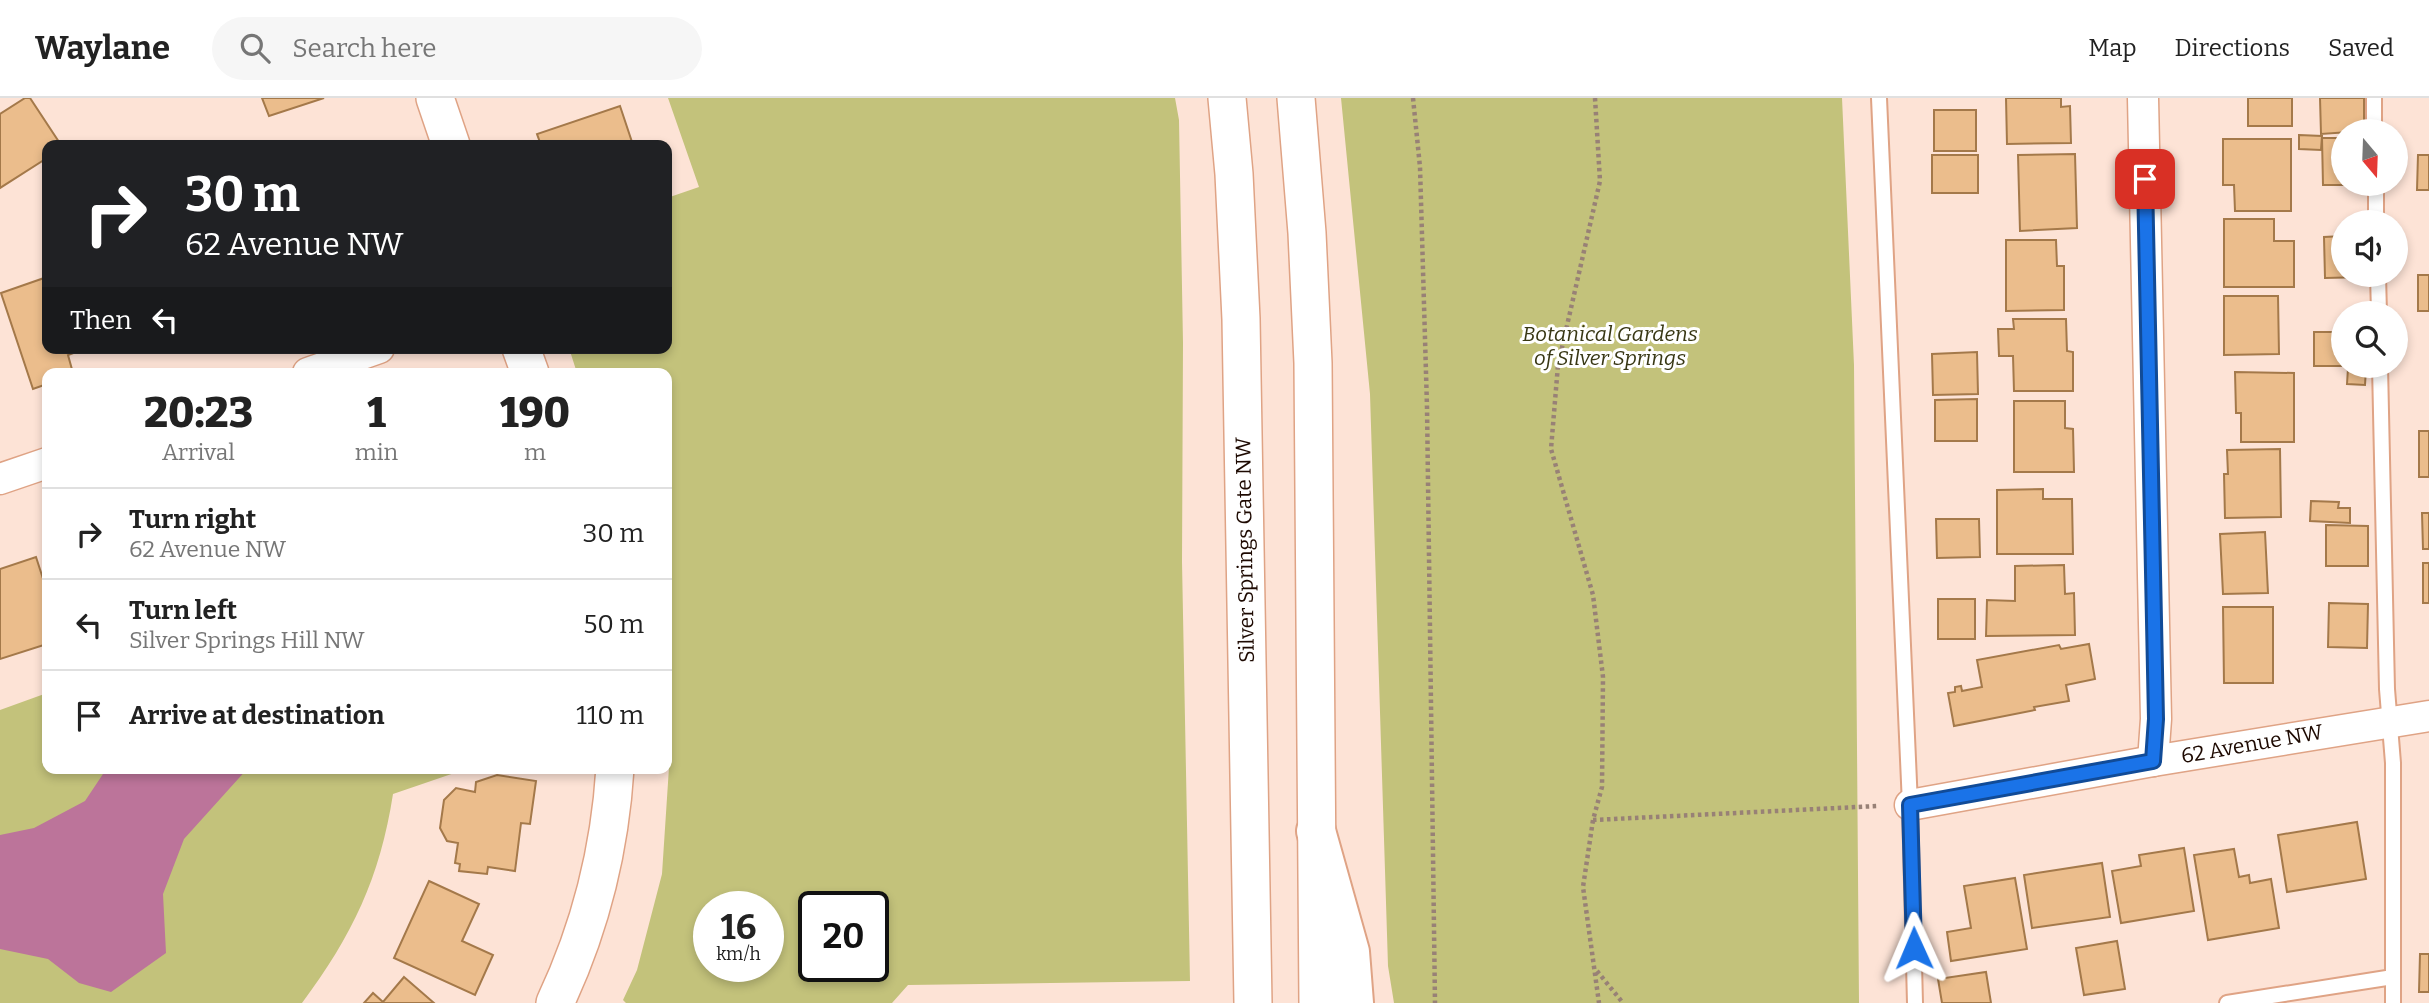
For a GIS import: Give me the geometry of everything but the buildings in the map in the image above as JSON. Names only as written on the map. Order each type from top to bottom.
[{"type":"highway","points":[[1316,831],[1350,952],[1354,1003]]},
{"type":"street","points":[[435,98],[450,140]]},
{"type":"street","name":"Silver Springs Gate NW","points":[[1227,98],[1234,174],[1241,319],[1253,1003]]},
{"type":"street","points":[[1296,98],[1307,233],[1313,363],[1318,1003]]},
{"type":"street","points":[[2143,98],[2156,719],[2153,761]]},
{"type":"street","points":[[321,368],[362,354]]},
{"type":"street","points":[[0,479],[42,465]]},
{"type":"street","name":"62 Avenue NW","points":[[1910,805],[2153,761],[2429,716]]},
{"type":"street","points":[[555,1003],[583,936],[597,889],[607,842],[614,774]]},
{"type":"lane","points":[[1879,98],[1910,805],[1915,1003]]},
{"type":"lane","points":[[2374,98],[2374,119]]},
{"type":"lane","points":[[2380,378],[2393,763],[2393,1003]]},
{"type":"lane","points":[[2227,1003],[2393,977]]},
{"type":"path","points":[[1413,98],[1420,167],[1427,407],[1436,1003]]},
{"type":"path","points":[[1595,98],[1600,181],[1558,365],[1551,449],[1593,596],[1603,677],[1602,787],[1593,820],[1583,887],[1599,1003]]},
{"type":"path","points":[[1593,820],[1910,805]]},
{"type":"path","points":[[1596,969],[1623,1003]]},
{"type":"green space","points":[[668,98],[1175,98],[1179,120],[1183,343],[1182,562],[1190,981],[908,985],[892,1003],[626,1003],[623,1000],[637,970],[662,874],[669,774],[672,774],[672,368],[575,368],[571,354],[672,354],[672,196],[699,187]]},
{"type":"green space","name":"Botanical Gardens of Silver Springs","points":[[1341,98],[1842,98],[1854,365],[1859,1003],[1394,1003],[1388,966],[1370,394]]},
{"type":"green space","points":[[42,695],[42,774],[451,774],[393,794],[380,853],[361,905],[335,954],[302,1003],[0,1003],[0,710]]},
{"type":"shaded area","points":[[103,774],[243,774],[184,839],[163,894],[166,953],[111,992],[79,983],[48,959],[0,949],[0,835],[34,828],[85,801]]},
{"type":"route","points":[[1914,948],[1910,805],[2153,761],[2156,719],[2145,179]]}]
